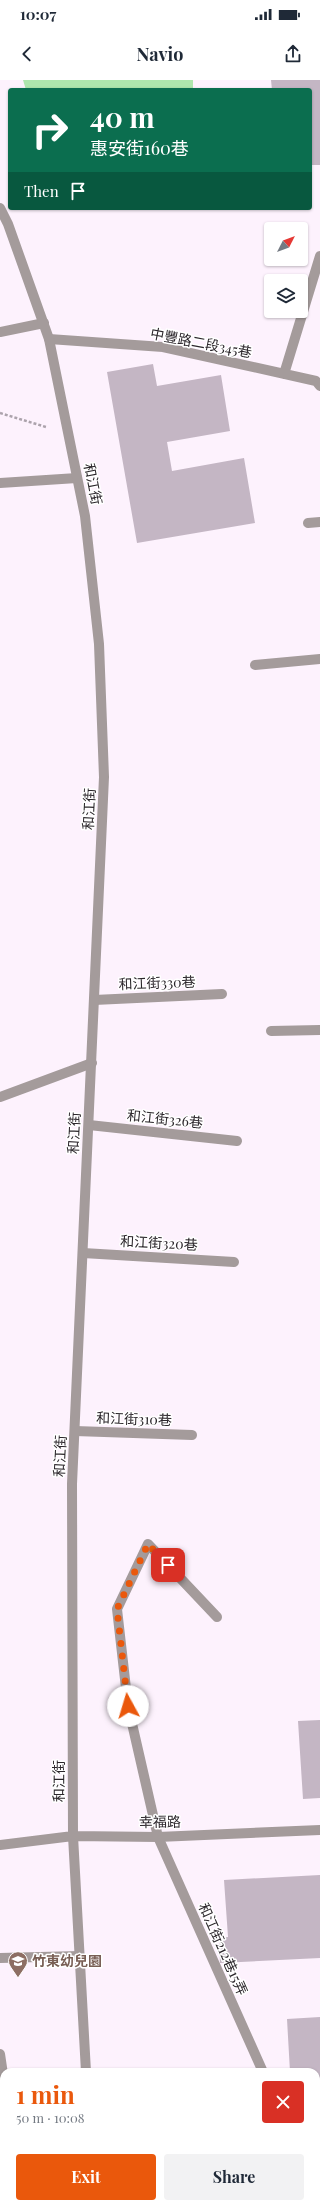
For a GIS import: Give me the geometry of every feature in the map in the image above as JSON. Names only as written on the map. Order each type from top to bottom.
[{"type":"street","name":"和江街","points":[[0,208],[49,339],[85,516],[99,644],[104,777],[72,1484],[73,1836],[86,2068]]},
{"type":"street","points":[[284,374],[320,256]]},
{"type":"street","points":[[0,332],[44,323]]},
{"type":"street","name":"中豐路二段345巷","points":[[49,339],[163,347],[316,381],[320,386]]},
{"type":"street","points":[[0,483],[77,478]]},
{"type":"street","points":[[308,523],[320,522]]},
{"type":"street","points":[[255,665],[320,659]]},
{"type":"street","name":"和江街330巷","points":[[94,1000],[222,994]]},
{"type":"street","points":[[271,1031],[320,1030]]},
{"type":"street","points":[[0,1097],[92,1063]]},
{"type":"street","name":"和江街326巷","points":[[89,1125],[237,1141]]},
{"type":"street","name":"和江街320巷","points":[[83,1253],[234,1262]]},
{"type":"street","name":"和江街310巷","points":[[75,1431],[192,1435]]},
{"type":"street","name":"和江街212巷15弄","points":[[217,1617],[148,1544],[117,1609],[128,1706],[158,1837],[261,2068]]},
{"type":"street","name":"幸福路","points":[[0,1845],[73,1836],[158,1837],[320,1830]]},
{"type":"street","points":[[0,1958],[80,1956]]},
{"type":"street","points":[[0,2054],[2,2068]]},
{"type":"path","points":[[0,413],[68,433]]},
{"type":"green space","points":[[23,80],[193,80],[193,88],[25,88]]},
{"type":"building","points":[[271,80],[320,80],[320,165],[312,165],[312,88],[272,88]]},
{"type":"building","points":[[153,364],[157,386],[221,375],[230,431],[167,442],[172,471],[244,458],[255,523],[137,543],[107,372]]},
{"type":"building","points":[[320,1720],[320,1798],[303,1799],[298,1721]]},
{"type":"building","points":[[320,1875],[320,1958],[220,1963],[219,1938],[228,1937],[224,1880]]},
{"type":"building","points":[[320,2017],[320,2068],[290,2068],[287,2019]]},
{"type":"place","name":"竹東幼兒園","points":[[18,1978]]},
{"type":"route","points":[[128,1706],[117,1609],[148,1544],[168,1565]]}]
